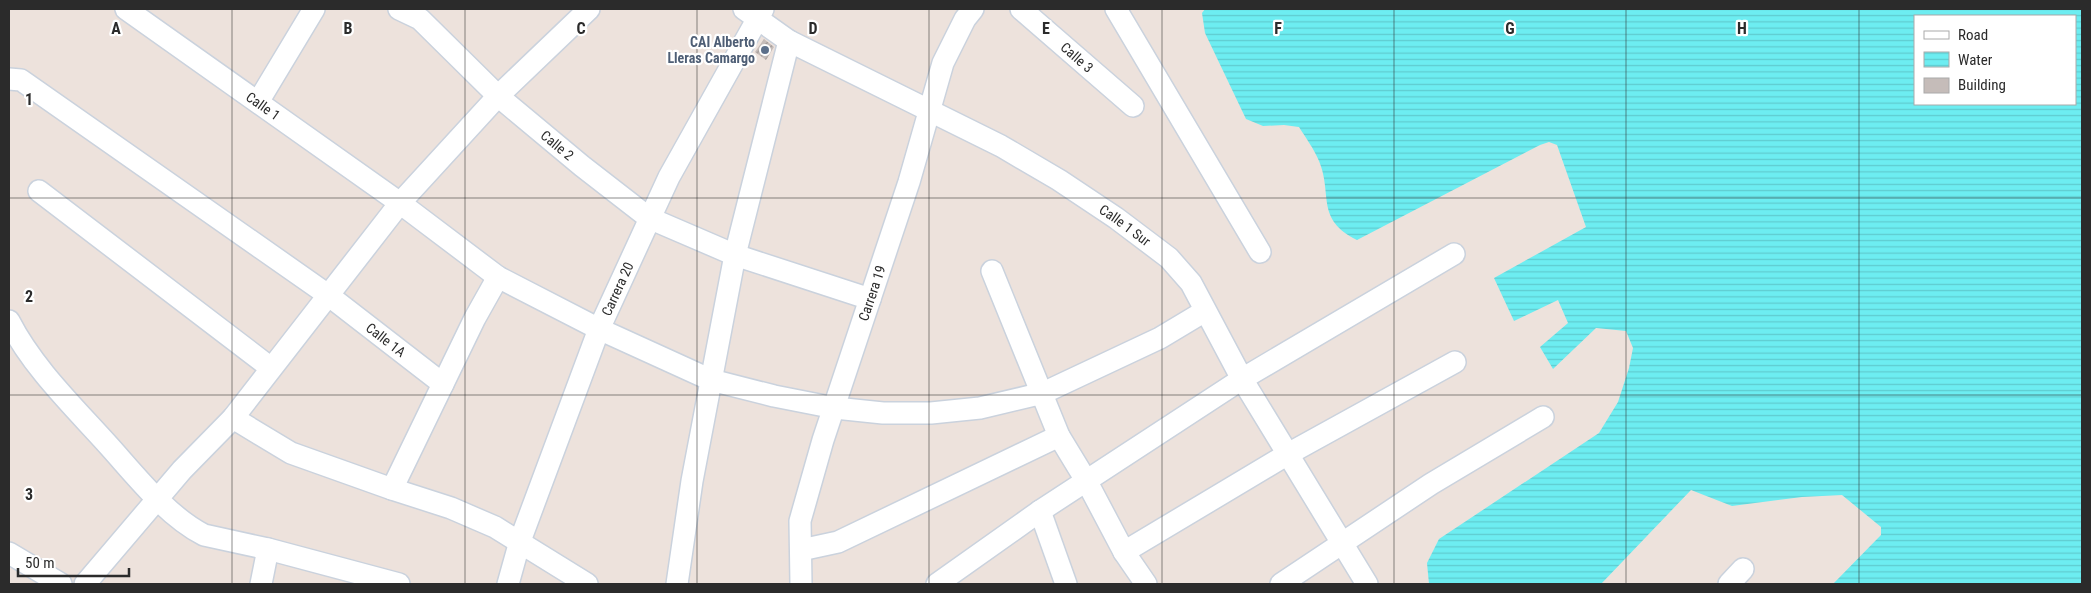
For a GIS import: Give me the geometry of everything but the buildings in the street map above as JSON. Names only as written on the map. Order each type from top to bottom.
[{"type":"street","name":"Calle 1","points":[[126,9],[400,202],[498,277],[599,329],[711,380],[774,396],[835,408],[883,414],[931,413],[980,408],[1043,393],[1160,338],[1205,311]]},
{"type":"street","points":[[258,102],[314,9]]},
{"type":"street","name":"Calle 2","points":[[399,9],[420,19],[498,96],[582,166],[649,218],[735,255],[870,299]]},
{"type":"street","points":[[85,584],[182,470],[233,418],[400,202],[498,96],[588,9]]},
{"type":"street","name":"Carrera 19","points":[[801,584],[800,521],[823,440],[835,408],[930,111],[943,64],[965,19],[973,9]]},
{"type":"street","name":"Calle 3","points":[[1021,9],[1133,106]]},
{"type":"street","points":[[1116,9],[1260,252]]},
{"type":"street","name":"Calle 1 Sur","points":[[755,12],[789,41],[1001,146],[1059,180],[1116,218],[1169,258],[1191,283],[1242,379],[1367,584]]},
{"type":"street","name":"Carrera 20","points":[[508,584],[520,541],[599,329],[669,177],[755,12]]},
{"type":"street","points":[[677,584],[692,481],[735,255],[789,41]]},
{"type":"street","name":"Calle 1A","points":[[9,79],[21,80],[328,296],[443,384]]},
{"type":"street","points":[[39,192],[271,368]]},
{"type":"street","points":[[937,584],[1040,511],[1242,379],[1454,254]]},
{"type":"street","points":[[992,272],[1059,436],[1087,482],[1124,552],[1146,584]]},
{"type":"street","points":[[392,489],[498,277]]},
{"type":"street","points":[[9,321],[15,333],[51,382],[157,499],[195,530],[204,535],[268,549],[343,577],[399,584]]},
{"type":"street","points":[[1124,552],[1288,454],[1455,362]]},
{"type":"street","points":[[233,418],[291,453],[451,508],[495,527],[587,584]]},
{"type":"street","points":[[1282,584],[1431,484],[1543,418]]},
{"type":"street","points":[[801,550],[838,542],[1059,436]]},
{"type":"street","points":[[1040,511],[1066,584]]},
{"type":"street","points":[[261,584],[268,549]]},
{"type":"street","points":[[9,554],[61,584]]},
{"type":"street","points":[[1729,584],[1743,569]]},
{"type":"water","points":[[1205,9],[2082,9],[2082,584],[1833,584],[1881,535],[1881,527],[1842,495],[1802,497],[1732,506],[1691,490],[1601,584],[1429,584],[1427,563],[1439,539],[1599,433],[1618,402],[1629,368],[1633,348],[1626,331],[1596,328],[1553,369],[1540,347],[1568,323],[1558,300],[1514,321],[1494,278],[1586,227],[1557,145],[1549,142],[1540,145],[1357,240],[1335,224],[1330,215],[1323,173],[1319,161],[1299,127],[1284,125],[1263,126],[1246,119],[1205,33],[1202,13]]},
{"type":"place","name":"CAI Alberto Lleras Camargo","points":[[765,50]]}]
